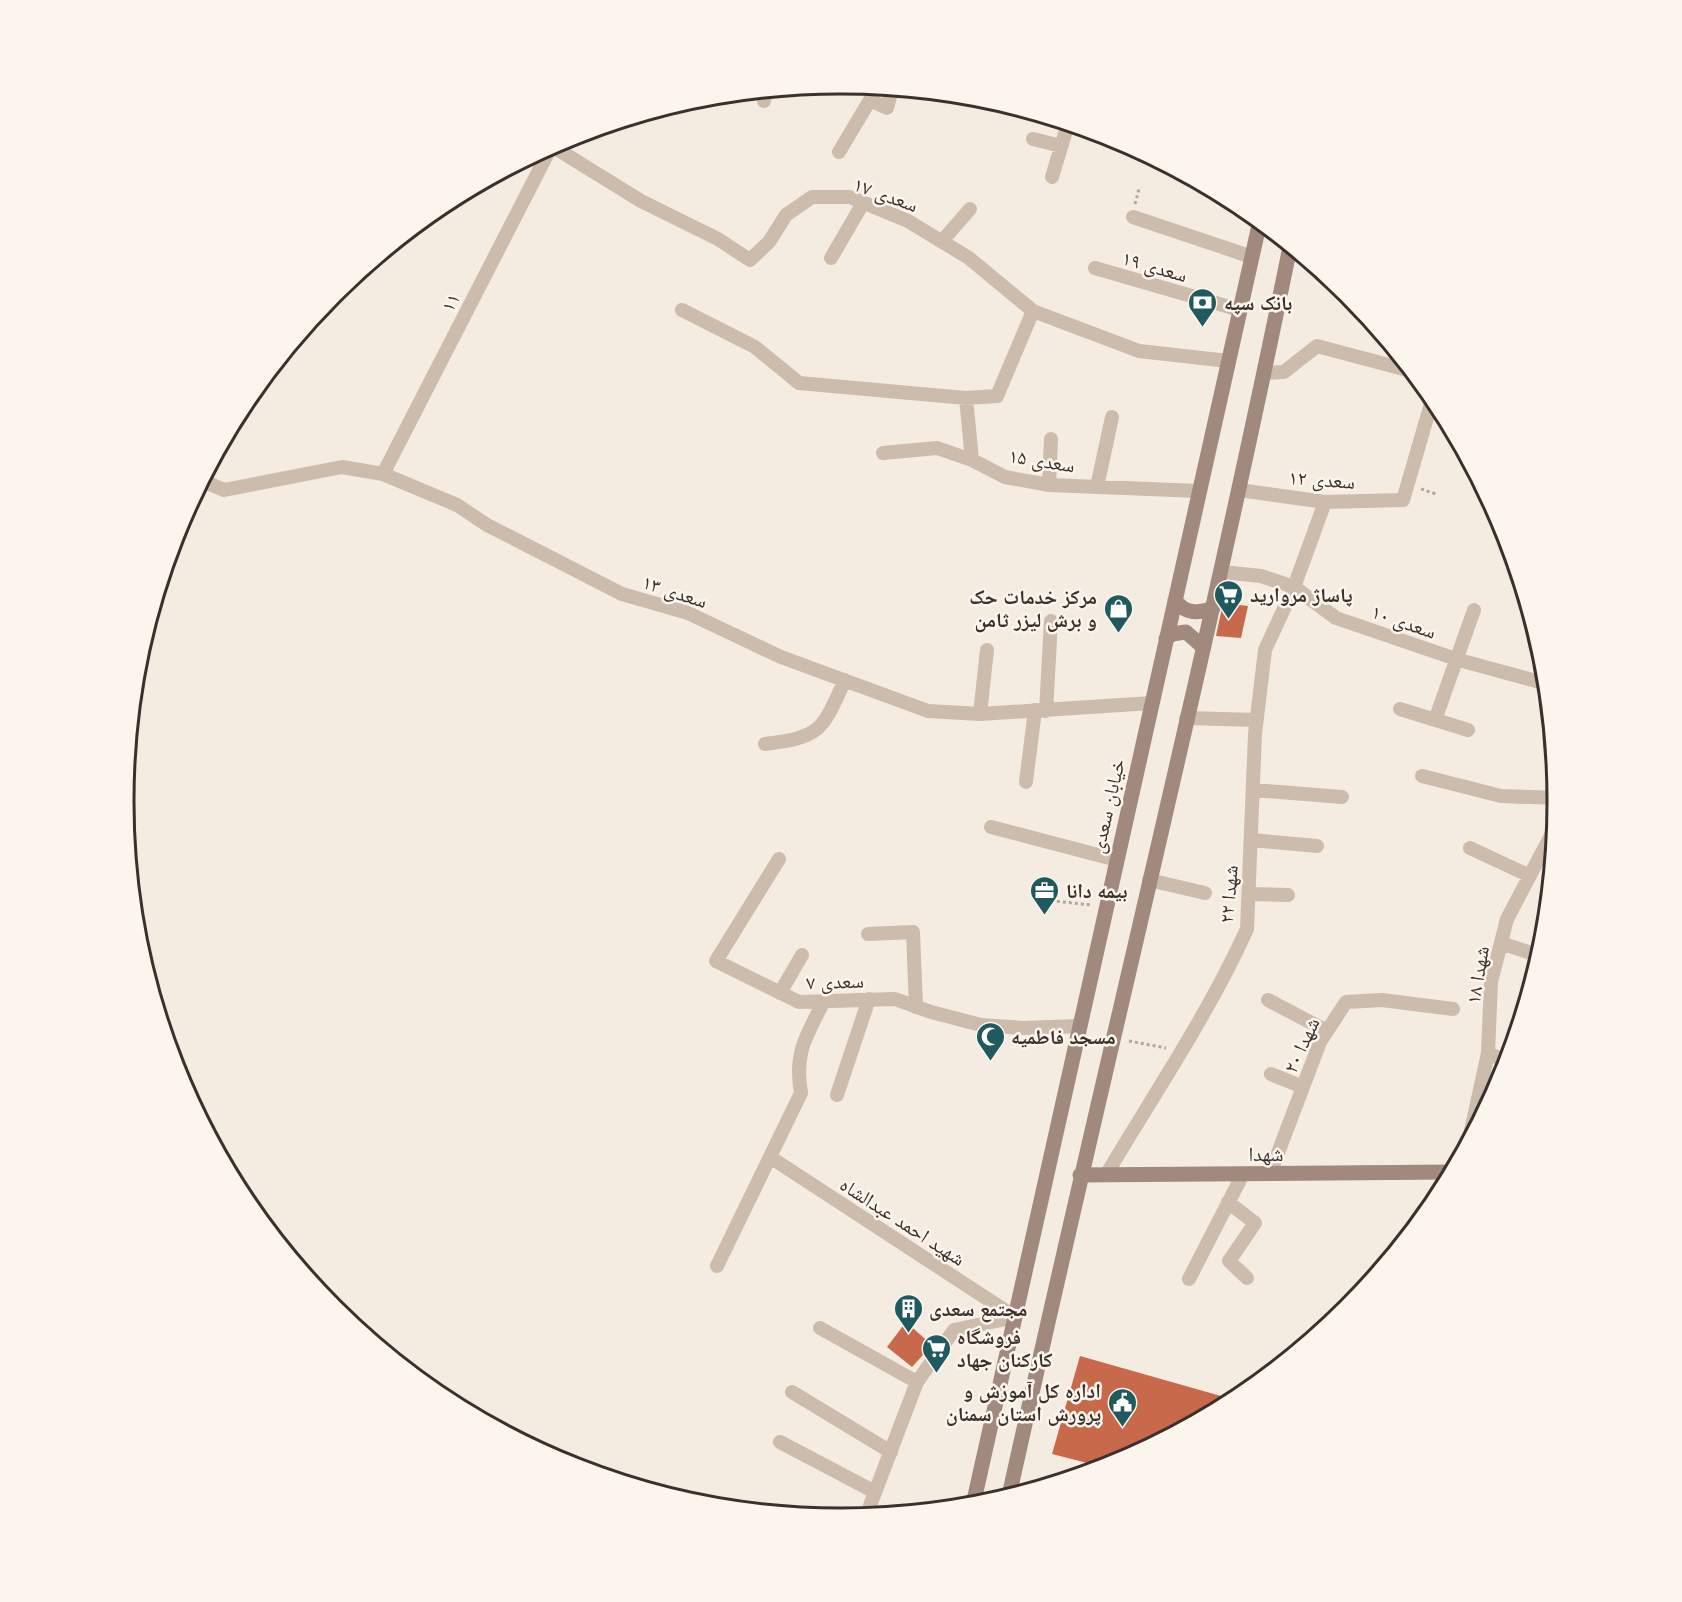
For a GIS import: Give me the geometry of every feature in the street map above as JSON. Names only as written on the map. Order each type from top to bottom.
[{"type":"main road","name":"خیابان سعدی","points":[[975,1495],[1258,231]]},
{"type":"main road","points":[[1011,1486],[1080,1175],[1222,572],[1288,255]]},
{"type":"main road","points":[[1175,600],[1186,610],[1192,612],[1213,608]]},
{"type":"main road","points":[[1166,639],[1172,634],[1185,632],[1191,634],[1203,647]]},
{"type":"main road","name":"شهدا","points":[[1080,1175],[1442,1172]]},
{"type":"street","points":[[839,152],[870,100],[887,108],[890,96]]},
{"type":"street","points":[[1052,177],[1066,131]]},
{"type":"street","points":[[1033,139],[1061,146]]},
{"type":"street","name":"سعدی ۱۷","points":[[561,152],[641,201],[718,239],[750,260],[769,242],[786,215],[812,197],[850,197],[908,221],[942,241],[969,258],[1033,311],[1139,351],[1228,361]]},
{"type":"street","name":"۱۱","points":[[383,474],[546,160]]},
{"type":"street","points":[[831,258],[864,203]]},
{"type":"street","points":[[942,241],[970,209]]},
{"type":"street","points":[[1133,218],[1252,257]]},
{"type":"street","name":"سعدی ۱۹","points":[[1095,268],[1240,310]]},
{"type":"street","points":[[682,310],[755,347],[799,383],[966,398],[997,396],[1033,311]]},
{"type":"street","points":[[1264,373],[1284,372],[1317,346],[1399,368]]},
{"type":"street","points":[[966,398],[972,460]]},
{"type":"street","name":"سعدی ۱۲","points":[[1239,490],[1325,502],[1403,500],[1429,409]]},
{"type":"street","points":[[1097,487],[1112,417]]},
{"type":"street","points":[[1049,485],[1050,439]]},
{"type":"street","name":"سعدی ۱۵","points":[[883,453],[937,448],[972,460],[1005,477],[1049,485],[1199,491]]},
{"type":"street","name":"سعدی ۱۳","points":[[210,484],[224,490],[342,467],[383,474],[457,505],[487,525],[622,594],[688,613],[781,657],[928,711],[980,714],[1152,702]]},
{"type":"street","name":"شهدا ۲۲","points":[[1106,1175],[1181,1051],[1234,958],[1247,929],[1256,720],[1265,650],[1294,587],[1325,502]]},
{"type":"street","name":"سعدی ۱۰","points":[[1222,572],[1261,576],[1294,587],[1336,618],[1459,660],[1537,681]]},
{"type":"street","points":[[1435,720],[1459,660],[1474,610]]},
{"type":"street","points":[[1026,782],[1040,710],[1051,621]]},
{"type":"street","points":[[980,714],[987,650]]},
{"type":"street","points":[[765,744],[801,740],[825,723],[845,680]]},
{"type":"street","points":[[1401,709],[1468,730]]},
{"type":"street","points":[[1186,718],[1256,720]]},
{"type":"street","points":[[1422,776],[1501,796],[1547,798]]},
{"type":"street","points":[[1253,790],[1342,797]]},
{"type":"street","points":[[991,828],[1117,860]]},
{"type":"street","points":[[1252,840],[1317,846]]},
{"type":"street","name":"شهدا ۱۸","points":[[1475,1113],[1488,1053],[1491,982],[1507,919],[1546,846]]},
{"type":"street","points":[[1470,848],[1530,876]]},
{"type":"street","name":"سعدی ۷","points":[[779,859],[716,961],[798,1002],[895,999],[981,1025],[1023,1028],[1080,1026]]},
{"type":"street","points":[[1149,880],[1205,893]]},
{"type":"street","points":[[1249,894],[1288,895]]},
{"type":"street","points":[[868,934],[913,932],[916,1006]]},
{"type":"street","points":[[1501,943],[1531,953]]},
{"type":"street","points":[[780,993],[802,955]]},
{"type":"street","points":[[837,1095],[869,999]]},
{"type":"street","points":[[1268,1000],[1327,1031]]},
{"type":"street","name":"شهدا ۲۰","points":[[1270,1174],[1320,1042],[1347,1002],[1382,1000],[1453,1009]]},
{"type":"street","points":[[717,1266],[801,1093],[798,1075],[800,1049],[823,1003]]},
{"type":"street","points":[[1488,1053],[1499,1058]]},
{"type":"street","points":[[1271,1074],[1303,1087]]},
{"type":"street","name":"شهید احمد عبدالشاه","points":[[770,1157],[1015,1317]]},
{"type":"street","points":[[1189,1279],[1243,1174]]},
{"type":"street","points":[[1228,1202],[1256,1223],[1229,1261],[1247,1278]]},
{"type":"street","points":[[869,1507],[917,1382],[954,1330],[1015,1317]]},
{"type":"street","points":[[819,1328],[917,1382]]},
{"type":"street","points":[[792,1392],[891,1452]]},
{"type":"street","points":[[780,1442],[875,1492]]},
{"type":"path","points":[[1045,900],[1106,907]]},
{"type":"path","points":[[1112,1038],[1181,1051]]},
{"type":"building","name":"پاساژ مروارید","points":[[1223,603],[1248,606],[1241,638],[1216,636]]},
{"type":"building","name":"مجتمع سعدی","points":[[906,1322],[932,1345],[912,1367],[887,1347]]},
{"type":"building","name":"اداره کل آموزش و پرورش استان سمنان","points":[[1080,1356],[1221,1396],[1153,1435],[1087,1463],[1052,1454]]},
{"type":"place","name":"بانک سپه","points":[[1203,328]]},
{"type":"place","name":"پاساژ مروارید","points":[[1229,620]]},
{"type":"place","name":"مرکز خدمات حک و برش لیزر ثامن","points":[[1118,634]]},
{"type":"place","name":"بیمه دانا","points":[[1045,916]]},
{"type":"place","name":"مسجد فاطمیه","points":[[990,1062]]},
{"type":"place","name":"مجتمع سعدی","points":[[908,1334]]},
{"type":"place","name":"فروشگاه کارکنان جهاد","points":[[936,1374]]},
{"type":"place","name":"اداره کل آموزش و پرورش استان سمنان","points":[[1122,1428]]}]
